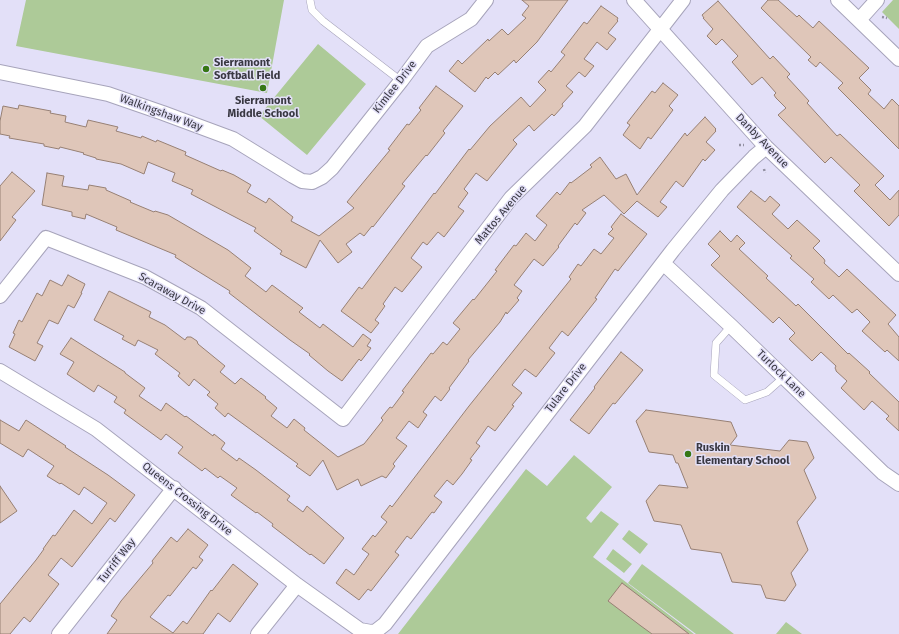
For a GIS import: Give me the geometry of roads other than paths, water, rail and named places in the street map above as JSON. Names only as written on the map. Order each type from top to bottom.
[{"type":"street","name":"Kimlee Drive","points":[[312,182],[322,177],[332,168],[427,46],[471,19],[486,0]]},
{"type":"street","name":"Danby Avenue","points":[[634,0],[766,147],[899,274]]},
{"type":"street","name":"Mattos Avenue","points":[[343,419],[511,198],[585,126],[683,0]]},
{"type":"street","points":[[838,0],[899,59]]},
{"type":"street","points":[[859,20],[876,0]]},
{"type":"street","name":"Walkingshaw Way","points":[[0,72],[108,94],[163,113],[234,139],[302,181],[312,182]]},
{"type":"street","name":"Tulare Drive","points":[[371,632],[376,631],[385,624],[663,263],[722,190],[754,157],[766,147]]},
{"type":"street","name":"Scaraway Drive","points":[[0,296],[46,238],[145,277],[201,308],[343,419]]},
{"type":"street","name":"Turlock Lane","points":[[663,263],[731,326],[883,473],[899,484]]},
{"type":"street","name":"Queens Crossing Drive","points":[[0,371],[96,429],[174,488],[296,585],[360,630],[371,632]]},
{"type":"street","name":"Turriff Way","points":[[59,634],[174,488]]},
{"type":"street","points":[[258,634],[296,585]]},
{"type":"lane","points":[[310,0],[312,10],[323,21],[343,38],[401,81]]},
{"type":"lane","points":[[731,326],[716,343],[714,375],[746,400],[767,392],[784,377]]},
{"type":"place","name":"Sierramont Softball Field","points":[[206,69]]},
{"type":"place","name":"Sierramont Middle School","points":[[263,88]]},
{"type":"place","name":"Ruskin Elementary School","points":[[688,454]]}]
